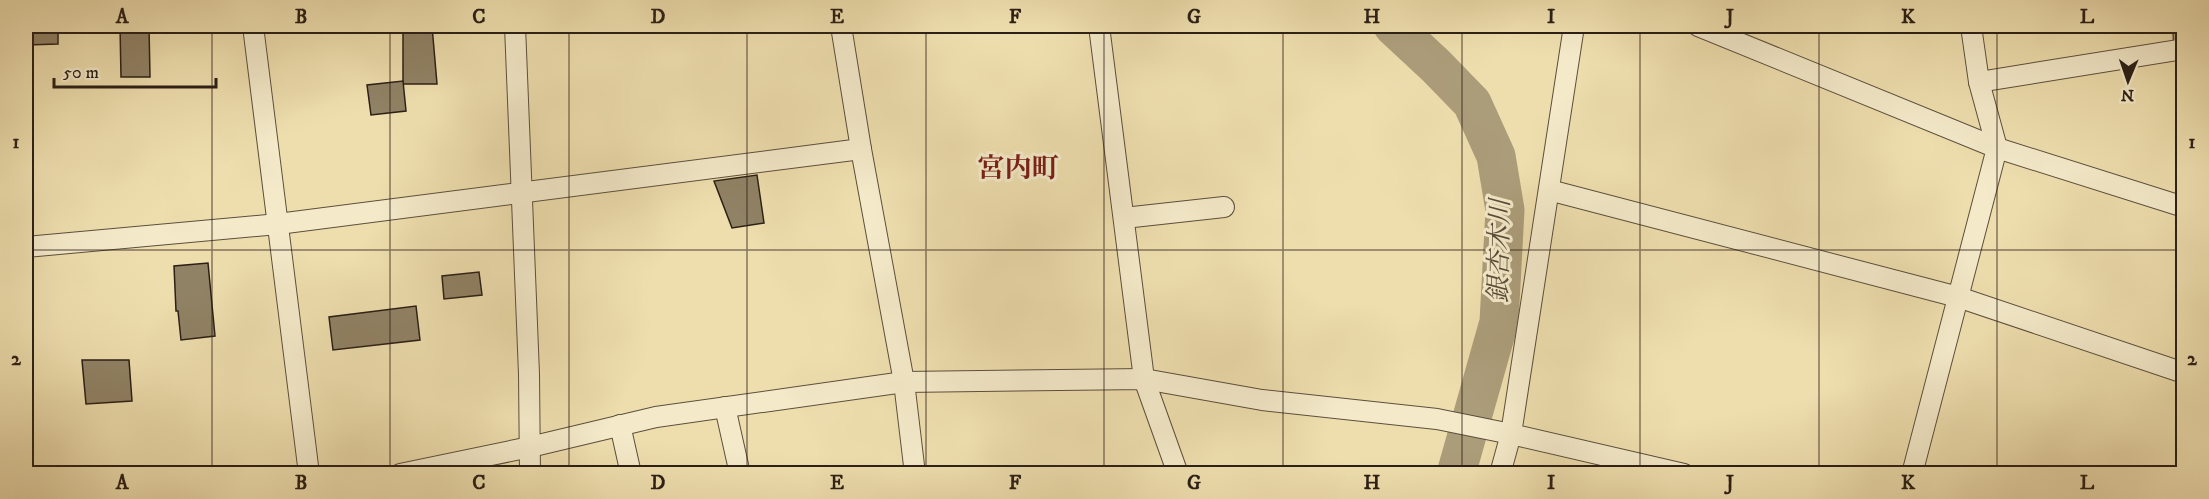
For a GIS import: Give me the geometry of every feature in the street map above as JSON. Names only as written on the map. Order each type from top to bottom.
[{"type":"street","points":[[253,26],[309,474]]},
{"type":"street","points":[[515,26],[530,374],[530,474]]},
{"type":"street","points":[[842,26],[861,149],[904,382],[915,474]]},
{"type":"street","points":[[1100,26],[1144,379],[1178,474]]},
{"type":"street","points":[[1500,474],[1511,434],[1574,26]]},
{"type":"street","points":[[1698,26],[1997,148],[2184,207]]},
{"type":"street","points":[[1912,474],[1997,148],[1979,82],[1971,26]]},
{"type":"street","points":[[1979,82],[2182,49]]},
{"type":"street","points":[[26,247],[278,224],[861,149]]},
{"type":"street","points":[[1549,190],[1958,297],[2184,372]]},
{"type":"street","points":[[1124,218],[1224,207]]},
{"type":"street","points":[[400,474],[530,447],[656,417],[904,382],[1144,379],[1262,400],[1437,419],[1684,474]]},
{"type":"street","points":[[725,407],[740,474]]},
{"type":"street","points":[[620,425],[631,474]]},
{"type":"lane","points":[[2179,26],[2182,49]]},
{"type":"building","points":[[26,26],[58,26],[58,44],[26,45]]},
{"type":"building","points":[[120,26],[149,26],[150,77],[121,77]]},
{"type":"building","points":[[403,26],[432,26],[437,84],[403,84]]},
{"type":"building","points":[[403,81],[406,111],[371,115],[367,85]]},
{"type":"building","points":[[757,175],[764,223],[732,228],[714,181]]},
{"type":"building","points":[[208,263],[215,336],[181,340],[178,311],[176,311],[174,266]]},
{"type":"building","points":[[479,272],[482,295],[444,299],[442,276]]},
{"type":"building","points":[[416,306],[420,340],[333,350],[329,317]]},
{"type":"building","points":[[82,360],[129,360],[132,401],[86,404]]},
{"type":"waterway","name":"銀杏木川","points":[[1393,26],[1472,103],[1496,156],[1505,210],[1499,322],[1456,474]]},
{"type":"district","name":"宮内町","points":[[1018,169]]}]
